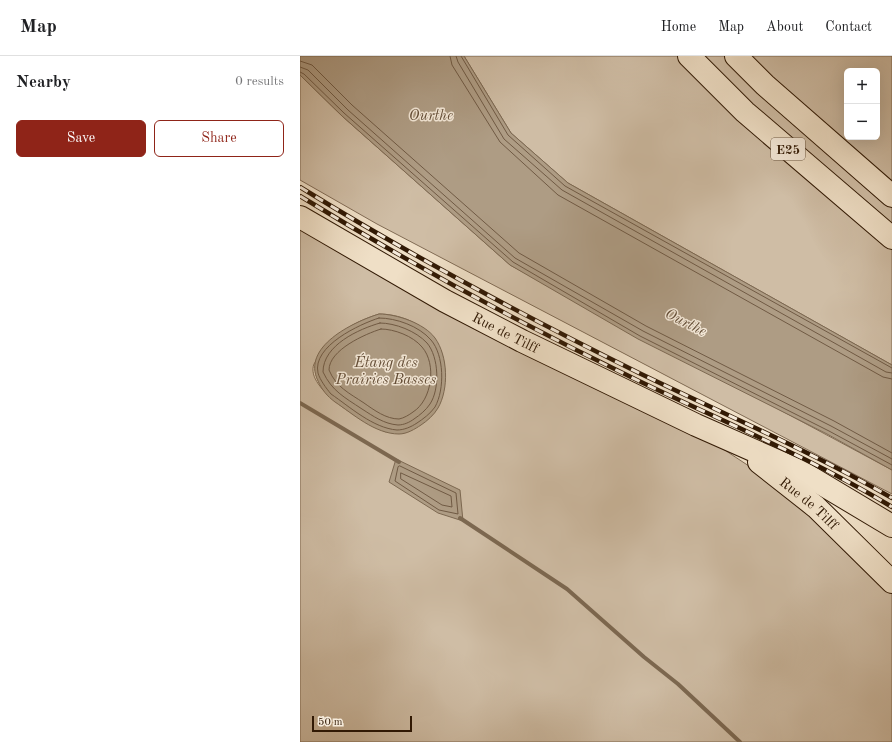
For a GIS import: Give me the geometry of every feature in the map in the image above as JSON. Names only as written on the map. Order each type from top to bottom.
[{"type":"main road","name":"E25","points":[[689,56],[745,112],[892,238]]},
{"type":"main road","name":"E25","points":[[736,56],[765,85],[892,196]]},
{"type":"main road","name":"Rue de Tilff","points":[[300,217],[445,301],[522,341],[718,435],[759,451],[800,471],[892,526]]},
{"type":"main road","name":"Rue de Tilff","points":[[718,435],[761,463],[801,493],[892,582]]},
{"type":"shaded area","points":[[464,56],[892,56],[892,365],[568,183],[511,133]]},
{"type":"shaded area","points":[[300,75],[342,116],[510,265],[892,470],[892,494],[377,224],[300,180]]},
{"type":"shaded area","points":[[300,226],[714,443],[799,499],[892,592],[892,742],[300,742]],"holes":[[[379,314],[407,319],[431,335],[441,351],[445,382],[386,432],[365,422],[339,404],[318,384],[313,374],[314,364],[317,360],[334,340],[350,326]]]},
{"type":"water","name":"Ourthe","points":[[300,56],[464,56],[511,133],[568,183],[892,365],[892,470],[827,434],[638,339],[510,265],[342,116],[300,75]]},
{"type":"water","name":"Étang des Prairies Basses","points":[[379,314],[386,314],[409,320],[424,328],[435,338],[445,363],[446,373],[444,392],[438,408],[423,423],[411,431],[402,434],[381,431],[335,402],[321,387],[315,369],[317,357],[323,347],[332,338],[356,323]]},
{"type":"water","points":[[396,459],[460,490],[463,521],[438,513],[389,482]]},
{"type":"waterway","points":[[300,403],[399,462]]},
{"type":"waterway","points":[[460,518],[567,589],[644,657],[678,684],[740,742]]},
{"type":"railway","points":[[300,187],[383,237],[510,307],[639,373],[830,464],[892,498]]},
{"type":"railway","points":[[300,196],[341,221],[510,316],[639,381],[799,456],[892,507]]}]
